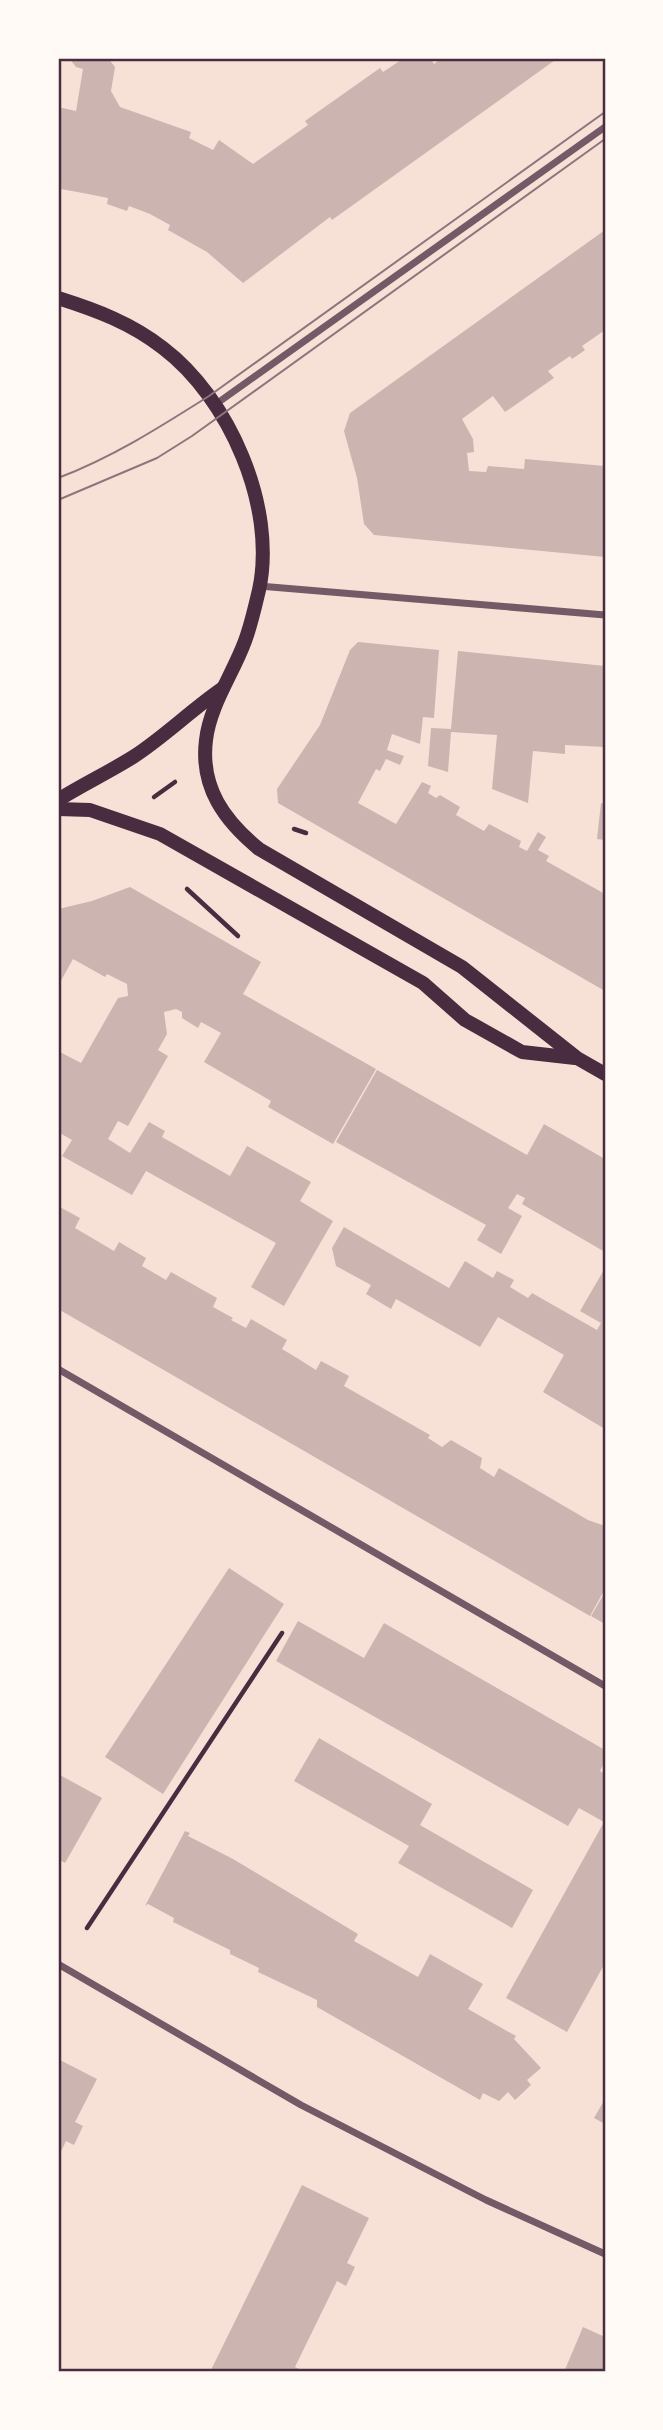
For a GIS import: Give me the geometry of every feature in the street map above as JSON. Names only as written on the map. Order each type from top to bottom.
[{"type":"main road","points":[[58,298],[109,314],[164,349],[216,404],[242,453],[256,497],[261,543],[259,586],[245,641],[209,726],[205,756],[208,779],[215,799],[232,827],[259,849],[462,967],[577,1058],[605,1074]]},
{"type":"main road","points":[[58,800],[131,758],[157,740],[185,714],[223,688]]},
{"type":"main road","points":[[58,809],[90,810],[160,834],[423,983],[466,1020],[522,1052],[577,1058]]},
{"type":"street","points":[[216,404],[605,127]]},
{"type":"street","points":[[259,586],[605,615]]},
{"type":"street","points":[[58,1369],[605,1686]]},
{"type":"street","points":[[58,1964],[301,2105],[486,2200],[605,2254]]},
{"type":"path","points":[[286,826],[306,833]]},
{"type":"path","points":[[183,886],[238,936]]},
{"type":"path","points":[[87,1928],[282,1633]]},
{"type":"building","points":[[69,58],[108,58],[115,67],[111,91],[120,107],[191,132],[189,138],[213,150],[219,140],[253,164],[308,125],[305,121],[380,68],[383,72],[404,58],[411,61],[430,58],[434,64],[442,58],[558,58],[332,220],[330,217],[243,283],[207,252],[168,230],[170,225],[150,214],[129,206],[127,211],[107,204],[108,198],[61,189],[58,197],[58,107],[76,111],[83,69],[76,67]]},
{"type":"building","points":[[605,230],[605,330],[582,346],[585,350],[572,359],[570,356],[548,371],[554,378],[505,412],[493,396],[462,419],[473,439],[474,452],[467,453],[469,471],[486,472],[488,466],[524,469],[525,459],[605,466],[605,557],[374,535],[364,524],[357,478],[344,431],[350,413]]},
{"type":"building","points":[[358,642],[439,650],[434,718],[423,717],[420,744],[392,734],[387,750],[404,756],[400,765],[386,759],[380,771],[376,769],[358,803],[396,824],[422,782],[431,786],[428,793],[436,798],[440,795],[460,807],[456,815],[484,831],[489,824],[521,841],[519,847],[527,851],[538,832],[546,837],[538,850],[549,856],[546,861],[605,894],[605,991],[278,803],[277,789],[320,725],[350,650]]},
{"type":"building","points":[[458,651],[605,666],[605,747],[565,745],[565,754],[533,751],[528,803],[492,789],[497,735],[451,732],[448,772],[428,766],[431,728],[451,729]]},
{"type":"building","points":[[601,803],[605,804],[605,840],[597,839]]},
{"type":"building","points":[[130,887],[261,962],[243,994],[376,1069],[333,1144],[268,1107],[271,1101],[204,1062],[221,1033],[201,1022],[198,1028],[182,1018],[182,1012],[176,1009],[164,1012],[167,1034],[158,1050],[168,1056],[128,1126],[118,1121],[108,1139],[130,1153],[149,1122],[165,1131],[162,1137],[230,1176],[247,1146],[311,1182],[300,1201],[333,1221],[284,1306],[251,1287],[276,1243],[146,1171],[132,1195],[62,1156],[72,1140],[58,1132],[58,1051],[81,1063],[118,998],[128,996],[127,984],[107,974],[105,977],[73,959],[58,986],[58,909],[92,901]]},
{"type":"building","points":[[377,1070],[527,1155],[544,1124],[605,1159],[605,1252],[522,1204],[525,1198],[517,1194],[508,1208],[522,1216],[501,1254],[477,1240],[486,1225],[336,1142]]},
{"type":"building","points":[[58,1206],[80,1218],[75,1228],[114,1251],[119,1242],[146,1258],[142,1266],[166,1280],[171,1272],[217,1298],[213,1307],[233,1318],[231,1320],[246,1328],[251,1319],[287,1340],[282,1349],[316,1370],[321,1361],[349,1376],[344,1386],[430,1435],[428,1438],[442,1447],[451,1440],[482,1458],[480,1468],[494,1477],[499,1468],[588,1520],[605,1526],[605,1589],[590,1616],[58,1309]]},
{"type":"building","points":[[344,1227],[449,1288],[465,1261],[493,1278],[497,1271],[514,1280],[510,1287],[528,1298],[532,1293],[597,1330],[601,1323],[580,1311],[605,1268],[605,1429],[543,1392],[564,1355],[498,1317],[480,1347],[396,1299],[391,1309],[366,1294],[371,1285],[336,1266],[332,1248]]},
{"type":"building","points":[[229,1568],[284,1604],[163,1794],[105,1757]]},
{"type":"building","points":[[605,1592],[605,1624],[591,1616]]},
{"type":"building","points":[[298,1621],[364,1658],[384,1623],[605,1750],[605,1761],[600,1771],[605,1774],[605,1963],[567,2032],[506,1998],[604,1822],[579,1808],[568,1826],[276,1661]]},
{"type":"building","points":[[319,1738],[432,1804],[420,1825],[533,1890],[512,1928],[398,1863],[409,1846],[294,1781]]},
{"type":"building","points":[[58,1774],[102,1798],[65,1863],[58,1859]]},
{"type":"building","points":[[185,1831],[190,1833],[188,1836],[233,1859],[358,1934],[354,1941],[418,1977],[430,1954],[483,1984],[468,2009],[516,2036],[514,2039],[541,2068],[527,2080],[531,2085],[515,2100],[508,2092],[499,2101],[483,2093],[480,2100],[317,2007],[317,2000],[258,1972],[259,1968],[230,1954],[230,1950],[173,1922],[174,1918],[148,1904],[145,1906]]},
{"type":"building","points":[[58,2059],[97,2079],[75,2122],[83,2126],[74,2145],[66,2141],[58,2158]]},
{"type":"building","points":[[605,2099],[605,2124],[594,2118]]},
{"type":"building","points":[[302,2185],[369,2218],[347,2263],[355,2267],[346,2286],[337,2281],[295,2367],[305,2372],[210,2372]]},
{"type":"building","points":[[583,2327],[605,2337],[605,2372],[564,2372]]},
{"type":"tram line","points":[[58,478],[117,451],[209,396],[605,112]]},
{"type":"tram line","points":[[58,500],[157,458],[192,436],[605,139]]}]
